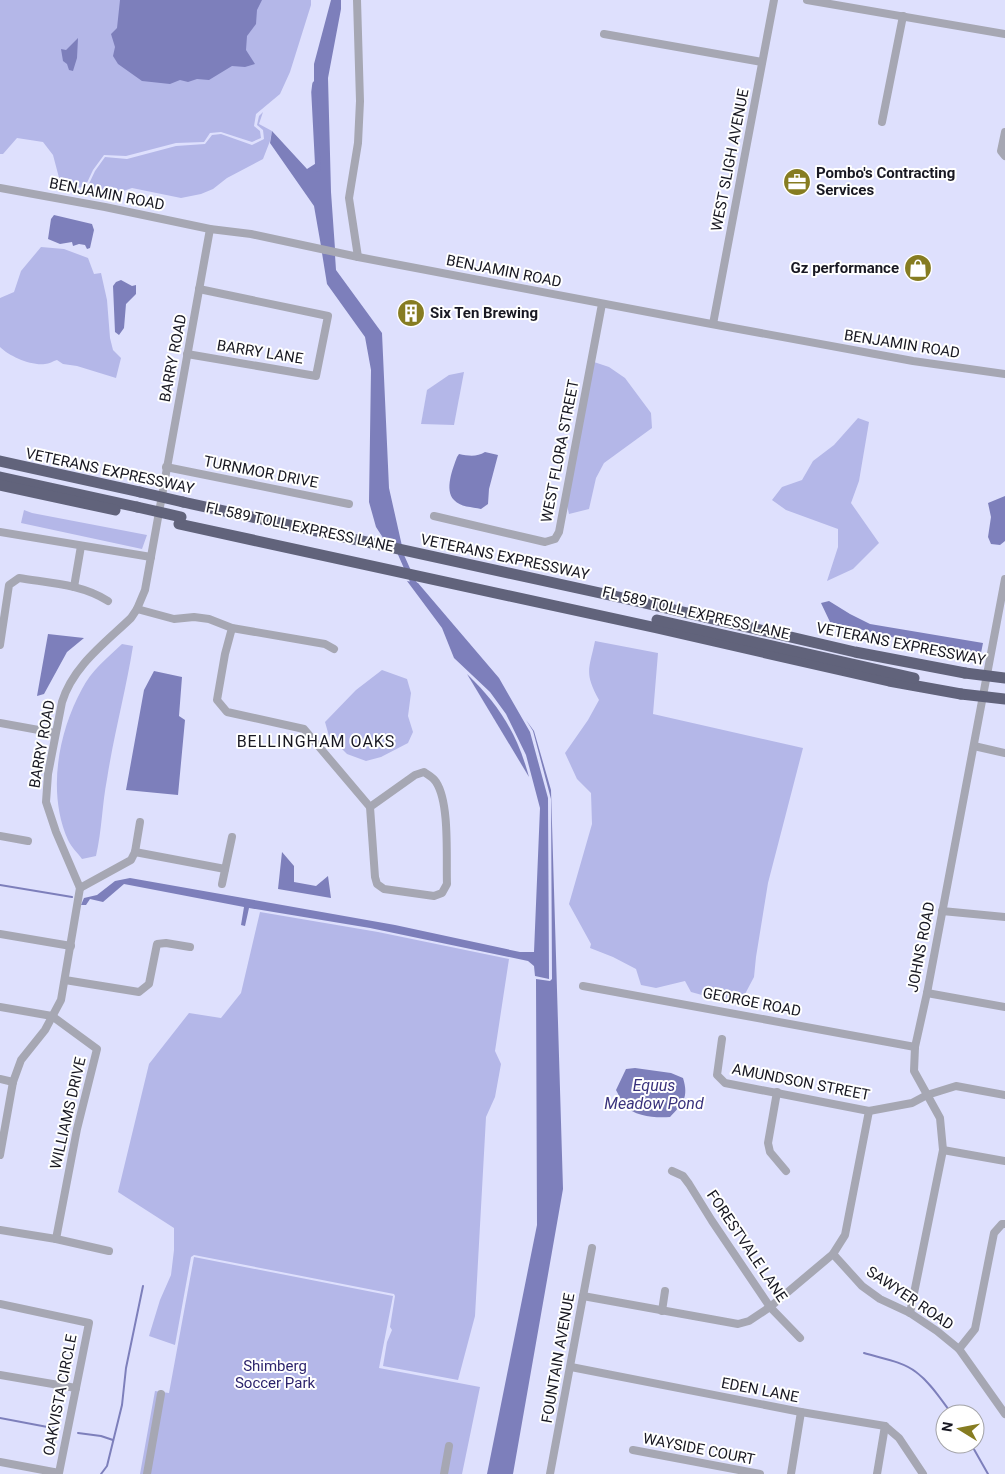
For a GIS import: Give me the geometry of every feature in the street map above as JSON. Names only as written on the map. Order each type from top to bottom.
[{"type":"highway","name":"VETERANS EXPRESSWAY","points":[[0,461],[138,503],[181,513],[321,533],[371,543],[864,653],[965,673],[1005,678]]},
{"type":"highway","points":[[0,467],[138,503]]},
{"type":"highway","points":[[0,477],[138,503]]},
{"type":"highway","name":"VETERANS EXPRESSWAY","points":[[0,485],[138,503],[381,564],[889,681],[961,690],[1005,699]]},
{"type":"highway","points":[[961,690],[1005,692]]},
{"type":"street","points":[[357,0],[360,94],[358,143],[350,198],[358,257]]},
{"type":"street","name":"WEST SLIGH AVENUE","points":[[713,324],[774,0]]},
{"type":"street","points":[[807,0],[1005,34]]},
{"type":"street","points":[[882,122],[903,16]]},
{"type":"street","points":[[604,34],[762,62]]},
{"type":"street","points":[[1005,132],[1001,152],[1005,156]]},
{"type":"street","name":"BENJAMIN ROAD","points":[[0,188],[210,229],[251,234],[342,254],[602,304],[913,361],[1005,374]]},
{"type":"street","name":"BARRY ROAD","points":[[80,888],[56,832],[46,802],[48,774],[55,733],[65,692],[72,679],[82,665],[131,618],[145,590],[210,229]]},
{"type":"street","name":"BARRY LANE","points":[[187,354],[316,376],[328,316],[199,288]]},
{"type":"street","name":"WEST FLORA STREET","points":[[434,516],[545,542],[555,539],[559,532],[602,304]]},
{"type":"street","name":"TURNMOR DRIVE","points":[[166,467],[350,504]]},
{"type":"street","points":[[0,532],[151,557]]},
{"type":"street","points":[[74,587],[81,546]]},
{"type":"street","points":[[0,645],[9,585],[19,578],[74,587],[96,593],[108,601]]},
{"type":"street","name":"JOHNS ROAD","points":[[910,1313],[943,1150],[940,1118],[914,1071],[915,1047],[927,993],[1005,580]]},
{"type":"street","points":[[137,609],[174,619],[194,617],[209,619],[232,628],[326,644],[334,649]]},
{"type":"street","points":[[232,628],[225,654],[217,700],[227,712],[304,728],[370,807],[377,884],[384,889],[434,896],[442,893],[447,884],[445,811],[437,783],[424,772],[414,775],[370,807]]},
{"type":"street","points":[[0,723],[55,733]]},
{"type":"street","points":[[974,746],[1005,753]]},
{"type":"street","points":[[0,1156],[13,1082],[21,1060],[45,1030],[62,1000],[80,888],[131,860],[140,822]]},
{"type":"street","points":[[0,836],[28,841]]},
{"type":"street","points":[[222,884],[232,837]]},
{"type":"street","points":[[134,852],[226,869]]},
{"type":"street","points":[[942,910],[1005,917]]},
{"type":"street","points":[[0,934],[70,946]]},
{"type":"street","points":[[65,980],[139,992],[149,984],[157,944],[166,942],[190,947]]},
{"type":"street","name":"GEORGE ROAD","points":[[583,986],[915,1047]]},
{"type":"street","points":[[927,993],[1005,1006]]},
{"type":"street","points":[[0,1007],[52,1016]]},
{"type":"street","name":"WILLIAMS DRIVE","points":[[52,1016],[97,1049],[77,1129],[56,1239]]},
{"type":"street","name":"AMUNDSON STREET","points":[[722,1039],[717,1075],[725,1082],[869,1111],[912,1103],[927,1095],[956,1086],[1005,1095]]},
{"type":"street","points":[[0,1079],[13,1082]]},
{"type":"street","points":[[777,1092],[768,1143],[770,1152],[786,1171]]},
{"type":"street","points":[[583,1296],[738,1324],[748,1321],[770,1307],[833,1254],[845,1236],[869,1111]]},
{"type":"street","points":[[943,1150],[1005,1161]]},
{"type":"street","name":"FORESTVALE LANE","points":[[672,1171],[683,1176],[770,1307],[800,1338]]},
{"type":"street","points":[[959,1349],[975,1328],[994,1233],[1002,1224],[1005,1224]]},
{"type":"street","points":[[0,1230],[56,1239],[109,1251]]},
{"type":"street","name":"FOUNTAIN AVENUE","points":[[550,1474],[592,1248]]},
{"type":"street","name":"SAWYER ROAD","points":[[833,1254],[862,1286],[880,1299],[910,1313],[959,1349],[1004,1412]]},
{"type":"street","points":[[662,1311],[665,1291]]},
{"type":"street","name":"OAKVISTA CIRCLE","points":[[0,1304],[88,1323],[59,1473],[0,1462]]},
{"type":"street","name":"EDEN LANE","points":[[570,1367],[801,1412],[885,1426]]},
{"type":"street","points":[[0,1375],[76,1388]]},
{"type":"street","points":[[147,1474],[162,1394]]},
{"type":"street","points":[[791,1474],[801,1412]]},
{"type":"street","points":[[877,1474],[885,1426]]},
{"type":"street","points":[[885,1426],[899,1438],[923,1474]]},
{"type":"street","points":[[444,1474],[449,1446]]},
{"type":"street","name":"WAYSIDE COURT","points":[[633,1450],[760,1474]]},
{"type":"green space","points":[[0,0],[311,0],[311,5],[290,72],[280,94],[256,114],[254,126],[260,131],[261,138],[252,142],[221,132],[210,133],[204,142],[176,143],[126,156],[104,155],[93,170],[85,187],[62,189],[53,155],[43,142],[17,138],[3,154],[0,154]]},
{"type":"green space","points":[[263,112],[259,124],[272,131],[263,159],[227,178],[213,189],[201,194],[181,198],[132,188],[112,195],[75,190],[87,188],[95,171],[105,157],[127,159],[176,146],[205,144],[212,135],[221,134],[252,145],[264,139],[263,130],[257,125],[259,116]]},
{"type":"green space","points":[[41,247],[64,249],[88,258],[94,274],[101,273],[107,300],[110,338],[113,350],[121,358],[116,378],[77,366],[63,364],[57,360],[48,364],[27,362],[0,347],[0,298],[14,292],[21,271]]},
{"type":"green space","points":[[594,362],[609,367],[625,378],[651,413],[652,428],[604,463],[596,478],[589,509],[569,514],[567,505]]},
{"type":"green space","points":[[464,372],[454,425],[421,424],[427,390],[449,375]]},
{"type":"green space","points":[[858,418],[869,422],[859,481],[851,503],[879,543],[853,569],[827,581],[838,547],[838,529],[786,510],[772,500],[782,487],[802,480],[813,461],[834,445]]},
{"type":"green space","points":[[24,510],[147,535],[142,549],[21,523]]},
{"type":"green space","points":[[595,641],[658,653],[653,714],[803,748],[768,883],[754,977],[745,994],[724,1001],[691,992],[685,981],[656,988],[641,985],[636,969],[590,948],[591,944],[569,904],[592,824],[591,793],[577,779],[565,753],[588,720],[599,700],[591,683],[589,671]]},
{"type":"green space","points":[[122,644],[133,646],[105,789],[98,846],[96,856],[82,859],[68,840],[58,803],[58,763],[61,744],[74,706],[86,682],[100,665]]},
{"type":"green space","points":[[382,670],[407,679],[411,693],[408,716],[413,732],[408,743],[381,757],[366,761],[347,754],[329,736],[325,722],[356,690]]},
{"type":"green space","points":[[260,912],[378,932],[509,959],[495,1051],[501,1064],[495,1097],[486,1117],[475,1316],[458,1380],[383,1366],[387,1342],[392,1330],[390,1327],[394,1294],[194,1255],[191,1257],[175,1345],[149,1336],[160,1300],[171,1275],[174,1228],[118,1192],[149,1064],[189,1013],[221,1018],[241,993]]},
{"type":"green space","name":"Shimberg Soccer Park","points":[[194,1257],[393,1296],[379,1368],[480,1387],[462,1474],[140,1474],[155,1391],[169,1393]]},
{"type":"water","points":[[120,0],[262,0],[257,10],[256,24],[247,36],[246,50],[255,64],[245,67],[232,66],[209,80],[197,79],[188,82],[180,80],[170,84],[142,81],[118,64],[113,56],[115,47],[111,34],[117,28]]},
{"type":"water","points":[[331,0],[341,0],[328,78],[331,192],[335,249],[321,246],[314,206],[270,143],[272,131],[307,169],[318,162],[314,64]]},
{"type":"water","points":[[78,38],[77,58],[73,71],[69,70],[67,64],[63,61],[61,49],[66,50]]},
{"type":"water","points":[[54,215],[92,224],[94,230],[90,248],[87,249],[85,245],[79,244],[73,246],[72,242],[60,244],[48,239],[51,219]]},
{"type":"water","points":[[322,253],[335,255],[336,270],[382,333],[389,488],[402,546],[387,544],[376,527],[369,502],[371,370],[365,337],[327,284]]},
{"type":"water","points":[[121,280],[132,286],[136,285],[136,294],[126,304],[124,328],[119,335],[115,332],[113,286]]},
{"type":"water","points":[[485,452],[498,455],[489,489],[488,504],[481,509],[459,504],[451,496],[450,491],[450,479],[457,457],[459,454],[473,456]]},
{"type":"water","points":[[1005,496],[1005,541],[1000,545],[991,544],[988,537],[991,517],[988,503]]},
{"type":"water","points":[[407,581],[418,583],[499,678],[530,732],[548,798],[549,979],[535,976],[534,966],[528,961],[370,928],[249,908],[245,926],[241,925],[244,907],[124,884],[103,902],[90,899],[86,905],[81,905],[84,898],[97,895],[115,881],[130,878],[395,925],[520,952],[534,952],[540,808],[526,755],[506,714],[490,692],[454,658],[442,628]]},
{"type":"water","points":[[829,601],[870,624],[983,643],[981,653],[949,651],[830,622],[821,603]]},
{"type":"water","points":[[48,634],[84,638],[67,652],[44,694],[37,696]]},
{"type":"water","points":[[154,671],[182,677],[179,716],[185,720],[178,795],[126,790],[144,690]]},
{"type":"water","points":[[467,674],[498,709],[506,721],[519,747],[529,777]]},
{"type":"water","points":[[526,720],[534,731],[551,790],[563,1189],[513,1474],[487,1474],[537,1225],[536,979],[550,981],[552,979],[551,799],[533,731]]},
{"type":"water","points":[[282,852],[294,866],[294,882],[316,886],[328,876],[331,898],[278,889]]},
{"type":"water","name":"Equus Meadow Pond","points":[[635,1068],[671,1073],[683,1078],[685,1085],[684,1100],[670,1117],[652,1117],[640,1114],[624,1105],[616,1090],[626,1069]]},
{"type":"waterway","points":[[315,84],[318,169]]},
{"type":"waterway","points":[[398,548],[417,587]]},
{"type":"waterway","points":[[0,885],[72,897]]},
{"type":"waterway","points":[[101,1474],[107,1466],[122,1405],[126,1368],[143,1286]]},
{"type":"waterway","points":[[864,1353],[898,1362],[910,1368],[931,1386],[944,1404]]},
{"type":"waterway","points":[[0,1418],[58,1429]]},
{"type":"waterway","points":[[78,1433],[101,1436],[113,1440]]},
{"type":"waterway","points":[[977,1454],[988,1474]]},
{"type":"place","name":"Pombo's Contracting Services","points":[[797,182]]},
{"type":"place","name":"Gz performance","points":[[918,268]]},
{"type":"place","name":"Six Ten Brewing","points":[[411,313]]},
{"type":"district","name":"BELLINGHAM OAKS","points":[[316,741]]}]
